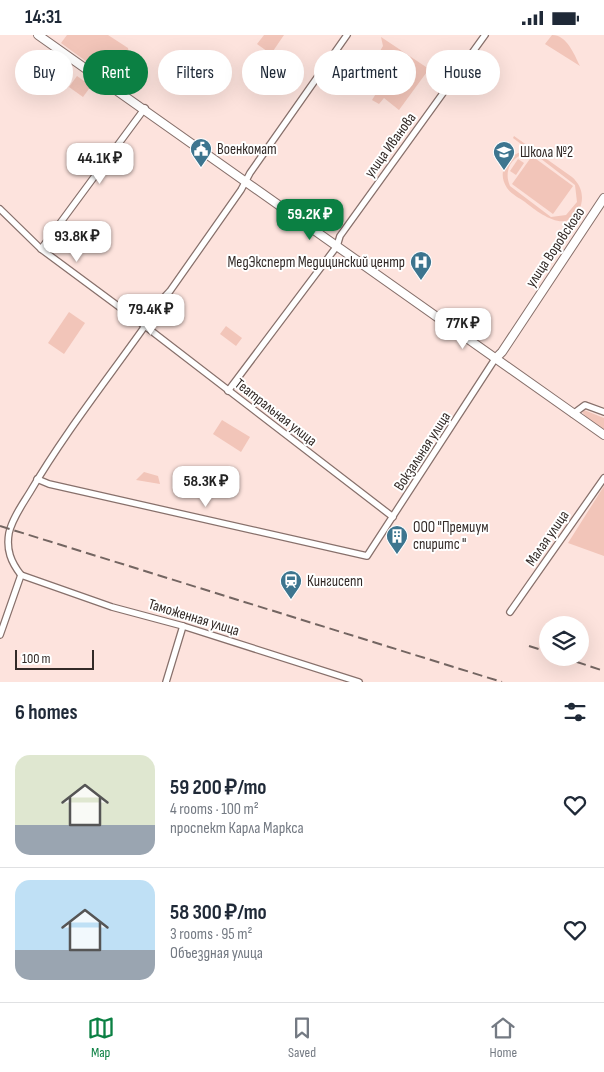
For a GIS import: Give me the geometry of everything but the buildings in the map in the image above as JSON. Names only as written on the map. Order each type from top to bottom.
[{"type":"main road","points":[[38,35],[144,108]]},
{"type":"main road","points":[[42,35],[604,434]]},
{"type":"main road","name":"улица Воровского","points":[[496,358],[604,199]]},
{"type":"street","points":[[0,635],[21,575],[13,565],[8,552],[8,535],[15,517],[37,479],[145,326],[156,306],[170,291],[347,35]]},
{"type":"street","name":"улица Иванова","points":[[228,391],[338,245],[340,236],[485,35]]},
{"type":"street","points":[[41,249],[144,108]]},
{"type":"street","name":"Театральная улица","points":[[0,209],[41,249],[145,326],[393,517]]},
{"type":"street","name":"Вокзальная улица","points":[[37,479],[49,484],[367,556],[496,358]]},
{"type":"street","points":[[574,413],[585,405],[604,411]]},
{"type":"street","name":"Малая улица","points":[[510,612],[604,478]]},
{"type":"street","name":"Таможенная улица","points":[[21,575],[112,607],[183,626],[338,679],[359,682]]},
{"type":"street","points":[[166,682],[183,626]]},
{"type":"shaded area","points":[[67,35],[108,35],[128,50],[83,50],[83,59],[61,43]]},
{"type":"shaded area","points":[[264,35],[284,35],[274,50],[265,50],[257,44]]},
{"type":"shaded area","points":[[552,35],[562,38],[566,42],[580,66],[545,44]]},
{"type":"shaded area","points":[[381,37],[400,50],[381,50],[383,46]]},
{"type":"shaded area","points":[[416,60],[426,67],[426,73],[416,87]]},
{"type":"shaded area","points":[[77,76],[83,80],[83,97],[73,90],[73,82]]},
{"type":"shaded area","points":[[375,95],[410,95],[399,110],[384,98],[379,104],[372,100]]},
{"type":"shaded area","points":[[514,136],[572,177],[577,183],[581,189],[582,201],[576,215],[570,220],[554,220],[546,217],[515,196],[507,188],[503,175],[506,163],[516,154],[529,150],[513,138]],"holes":[[[523,154],[536,155],[575,185],[577,202],[566,215],[551,217],[510,186],[508,180],[510,164]]]},
{"type":"shaded area","points":[[532,156],[573,186],[553,214],[512,184]]},
{"type":"shaded area","points":[[518,159],[524,163],[516,175],[510,171]]},
{"type":"shaded area","points":[[69,312],[85,323],[64,354],[48,343]]},
{"type":"shaded area","points":[[226,326],[242,338],[236,346],[220,334]]},
{"type":"shaded area","points":[[584,410],[604,418],[604,433],[594,426],[582,412]]},
{"type":"shaded area","points":[[222,420],[250,437],[241,452],[213,434]]},
{"type":"shaded area","points":[[144,472],[158,476],[160,484],[136,480]]},
{"type":"shaded area","points":[[604,486],[604,556],[568,543]]},
{"type":"railway","points":[[0,526],[502,682]]},
{"type":"railway","points":[[529,646],[539,649]]},
{"type":"railway","points":[[589,666],[604,671]]},
{"type":"place","name":"Военкомат","points":[[201,168]]},
{"type":"place","name":"Школа №2","points":[[504,171]]},
{"type":"place","name":"МедЭксперт Медицинский центр","points":[[421,281]]},
{"type":"place","name":"ООО \"Премиум спиритс \"","points":[[397,555]]},
{"type":"place","name":"Кингисепп","points":[[291,600]]}]
